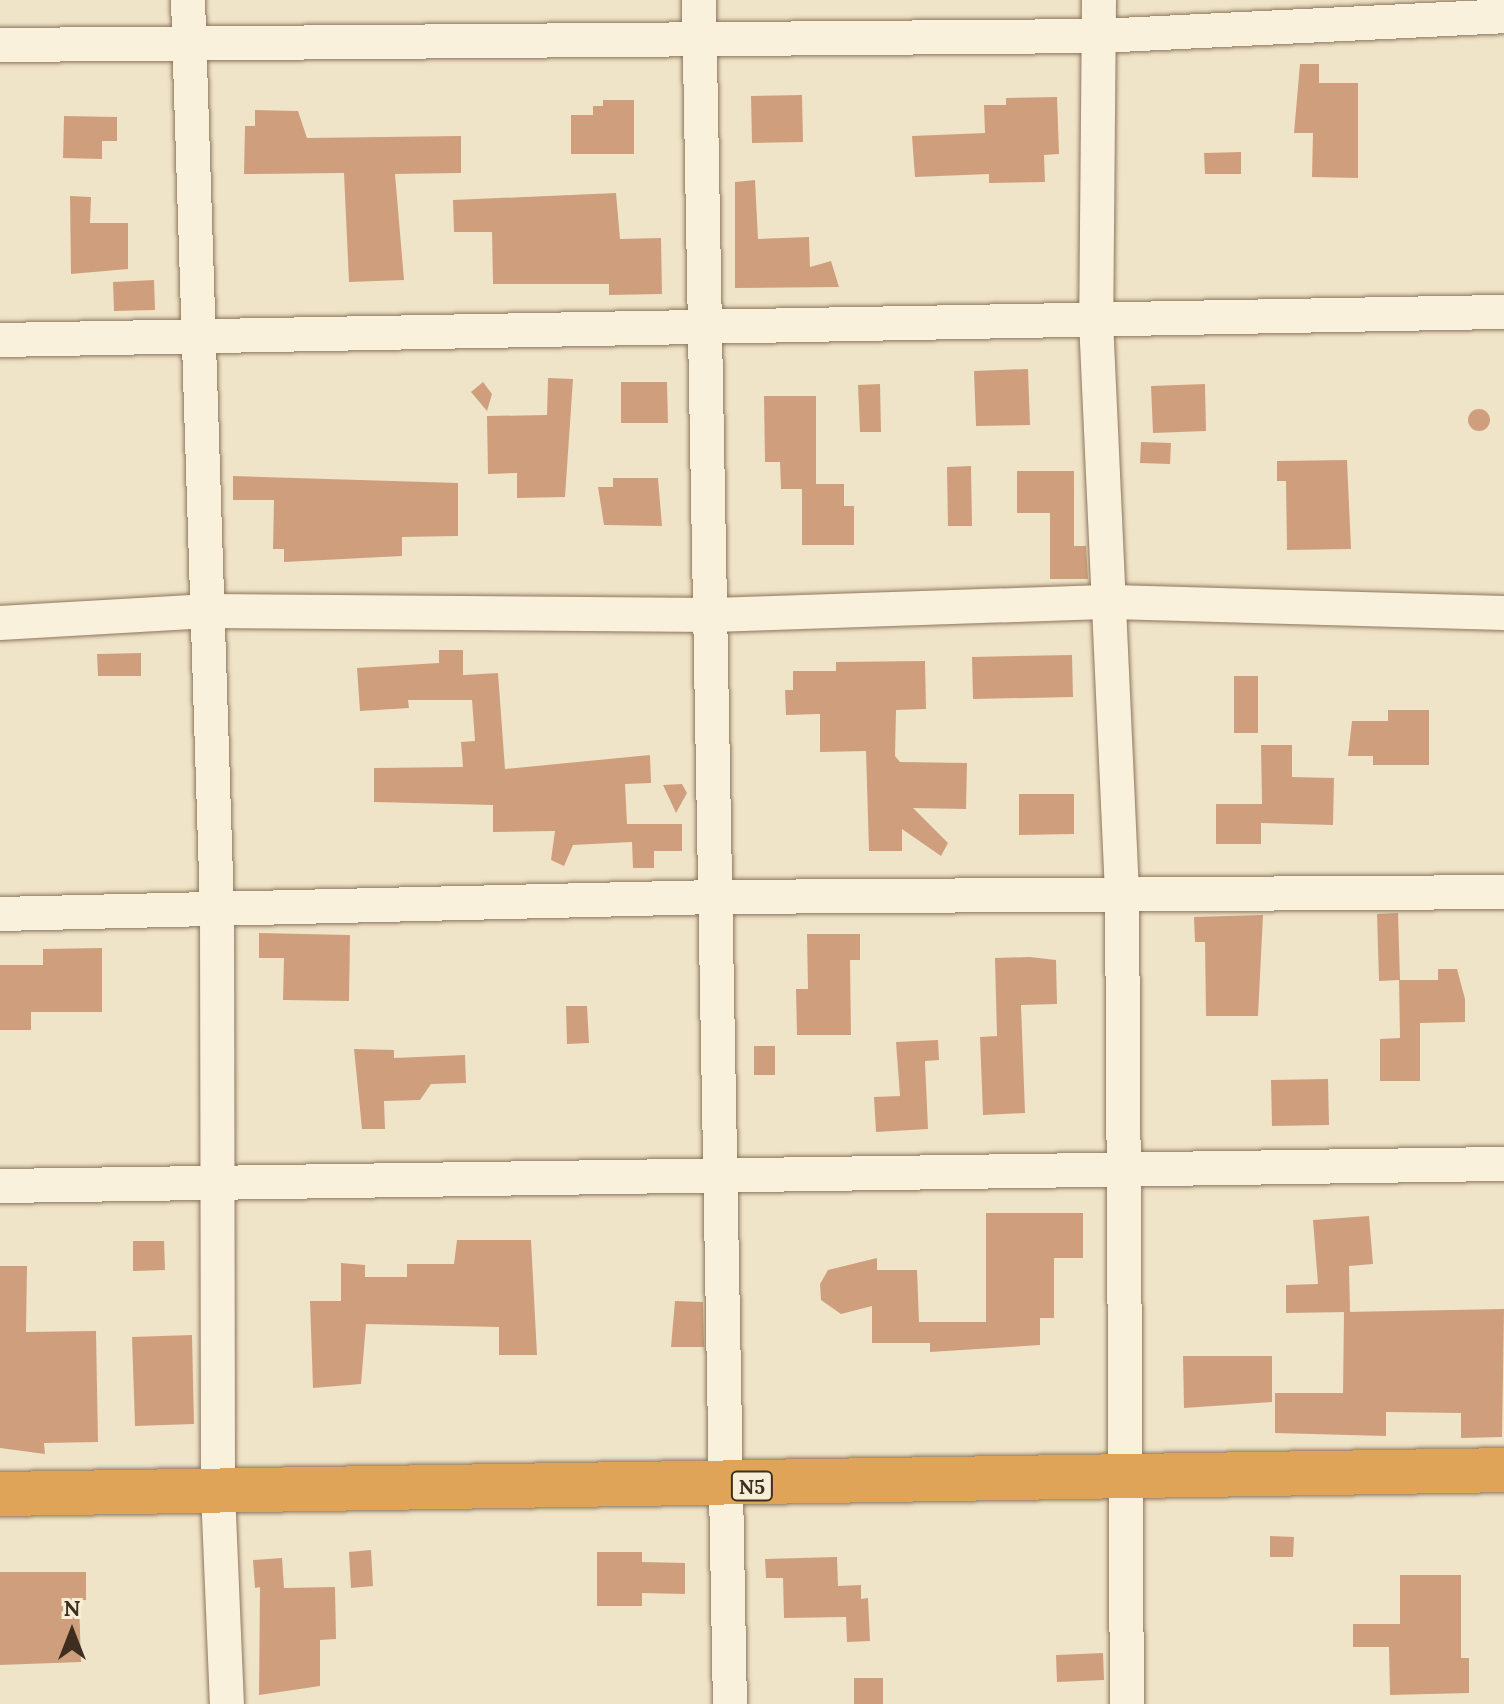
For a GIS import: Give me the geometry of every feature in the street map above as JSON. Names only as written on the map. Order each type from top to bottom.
[{"type":"highway","name":"N5","points":[[0,1494],[726,1486],[1124,1475],[1504,1470]]},
{"type":"street","points":[[188,0],[217,907],[222,1183],[218,1491],[227,1704]]},
{"type":"street","points":[[699,0],[713,615],[730,1704]]},
{"type":"street","points":[[1099,0],[1096,320],[1112,602],[1122,893],[1127,1704]]},
{"type":"street","points":[[0,45],[188,39],[699,41],[1099,36],[1504,16]]},
{"type":"street","points":[[0,340],[1504,312]]},
{"type":"street","points":[[0,623],[209,611],[713,615],[1112,602],[1504,613]]},
{"type":"street","points":[[0,914],[718,897],[1504,892]]},
{"type":"street","points":[[0,1186],[1504,1164]]},
{"type":"building","points":[[1300,64],[1319,64],[1319,83],[1358,83],[1358,178],[1312,177],[1313,133],[1294,133]]},
{"type":"building","points":[[802,95],[803,142],[752,143],[751,96]]},
{"type":"building","points":[[1057,97],[1059,154],[1044,155],[1045,182],[989,183],[989,174],[915,177],[912,136],[985,133],[984,105],[1006,105],[1006,98]]},
{"type":"building","points":[[603,100],[634,100],[634,154],[571,154],[571,115],[593,115],[593,106],[603,106]]},
{"type":"building","points":[[255,110],[298,111],[307,138],[461,136],[461,173],[395,174],[404,280],[349,282],[344,173],[244,174],[245,126],[255,126]]},
{"type":"building","points":[[64,116],[117,117],[117,141],[102,141],[102,159],[63,158]]},
{"type":"building","points":[[1241,152],[1241,174],[1205,174],[1204,153]]},
{"type":"building","points":[[755,180],[758,239],[809,237],[810,267],[831,261],[839,287],[735,288],[735,182]]},
{"type":"building","points":[[616,193],[620,239],[661,238],[662,294],[609,295],[609,284],[493,284],[492,232],[454,232],[453,200]]},
{"type":"building","points":[[70,196],[91,197],[90,223],[128,223],[128,269],[71,274]]},
{"type":"building","points":[[154,280],[155,310],[114,311],[113,282]]},
{"type":"building","points":[[1028,369],[1030,425],[976,426],[974,371]]},
{"type":"building","points":[[548,378],[573,379],[565,497],[517,498],[517,473],[488,474],[487,416],[547,415]]},
{"type":"building","points":[[483,382],[492,394],[487,411],[471,392]]},
{"type":"building","points":[[621,382],[667,382],[668,423],[621,423]]},
{"type":"building","points":[[880,384],[881,432],[860,432],[858,385]]},
{"type":"building","points":[[1205,384],[1206,431],[1153,433],[1151,386]]},
{"type":"building","points":[[764,396],[816,396],[816,484],[844,484],[844,506],[854,506],[854,545],[802,545],[802,489],[781,489],[780,462],[765,462]]},
{"type":"building","points":[[1479,409],[1487,412],[1490,420],[1487,428],[1479,431],[1471,428],[1468,420],[1471,412]]},
{"type":"building","points":[[1141,442],[1171,443],[1170,464],[1140,463]]},
{"type":"building","points":[[1347,460],[1351,549],[1287,550],[1286,481],[1277,481],[1277,461]]},
{"type":"building","points":[[971,466],[972,526],[948,526],[947,467]]},
{"type":"building","points":[[1017,471],[1074,471],[1074,546],[1086,546],[1088,579],[1050,579],[1050,513],[1017,513]]},
{"type":"building","points":[[233,476],[458,483],[458,536],[402,537],[402,556],[284,562],[284,549],[273,549],[274,500],[233,500]]},
{"type":"building","points":[[613,478],[658,478],[662,526],[604,525],[598,487],[613,487]]},
{"type":"building","points":[[439,650],[463,650],[463,675],[498,673],[505,769],[650,755],[651,783],[625,784],[627,824],[682,824],[682,851],[654,851],[654,868],[633,868],[632,842],[573,845],[564,866],[551,860],[555,831],[493,832],[493,805],[374,802],[374,768],[463,767],[461,742],[475,741],[472,700],[408,700],[409,708],[360,711],[357,668],[439,663]]},
{"type":"building","points":[[141,653],[141,676],[98,676],[97,654]]},
{"type":"building","points":[[1072,655],[1073,697],[973,699],[972,657]]},
{"type":"building","points":[[925,661],[926,709],[896,710],[895,756],[900,762],[967,763],[966,809],[913,808],[948,843],[941,856],[902,829],[902,851],[869,851],[866,751],[820,752],[820,714],[786,715],[785,690],[793,690],[793,671],[836,671],[836,662]]},
{"type":"building","points":[[1234,676],[1258,676],[1258,733],[1234,733]]},
{"type":"building","points":[[1388,710],[1429,710],[1429,765],[1373,765],[1373,756],[1348,756],[1352,721],[1388,721]]},
{"type":"building","points":[[1261,745],[1292,745],[1292,777],[1334,778],[1333,825],[1261,823],[1261,844],[1216,844],[1216,804],[1262,804]]},
{"type":"building","points":[[682,784],[687,793],[676,813],[663,785]]},
{"type":"building","points":[[1019,794],[1074,794],[1074,834],[1019,835]]},
{"type":"building","points":[[1398,913],[1400,980],[1438,980],[1438,969],[1457,969],[1465,999],[1465,1022],[1420,1023],[1420,1081],[1380,1081],[1380,1039],[1400,1038],[1399,980],[1379,981],[1377,914]]},
{"type":"building","points":[[1263,915],[1258,1016],[1206,1016],[1205,942],[1195,942],[1194,917]]},
{"type":"building","points":[[259,933],[350,935],[349,1001],[283,1000],[284,958],[259,958]]},
{"type":"building","points":[[807,934],[860,934],[860,960],[850,960],[851,1035],[797,1035],[796,989],[808,989]]},
{"type":"building","points":[[102,948],[102,1012],[31,1012],[31,1030],[0,1030],[0,965],[43,965],[43,949]]},
{"type":"building","points":[[995,958],[1056,960],[1057,1004],[1021,1005],[1025,1113],[983,1115],[980,1037],[997,1036]]},
{"type":"building","points":[[566,1006],[587,1006],[589,1043],[567,1044]]},
{"type":"building","points":[[938,1040],[939,1060],[925,1061],[928,1129],[876,1132],[874,1097],[900,1096],[896,1042]]},
{"type":"building","points":[[754,1046],[775,1046],[775,1075],[754,1075]]},
{"type":"building","points":[[354,1049],[394,1050],[394,1058],[465,1055],[466,1083],[431,1084],[420,1100],[384,1101],[385,1129],[362,1129]]},
{"type":"building","points":[[1328,1079],[1329,1125],[1272,1126],[1271,1080]]},
{"type":"building","points":[[986,1213],[1083,1213],[1083,1258],[1054,1258],[1054,1318],[1040,1318],[1040,1345],[930,1352],[930,1343],[872,1343],[872,1306],[841,1314],[821,1300],[820,1284],[828,1270],[877,1258],[877,1270],[917,1270],[919,1322],[986,1322]]},
{"type":"building","points":[[1369,1216],[1373,1264],[1349,1266],[1350,1312],[1286,1313],[1286,1285],[1318,1284],[1313,1220]]},
{"type":"building","points":[[457,1240],[531,1240],[537,1355],[499,1355],[499,1327],[366,1324],[361,1384],[313,1388],[310,1301],[341,1301],[341,1263],[365,1265],[365,1277],[407,1277],[407,1264],[454,1264]]},
{"type":"building","points":[[133,1241],[164,1241],[165,1270],[133,1271]]},
{"type":"building","points":[[0,1266],[27,1266],[26,1332],[96,1331],[98,1442],[44,1443],[45,1454],[0,1448]]},
{"type":"building","points":[[675,1301],[703,1302],[704,1347],[671,1347]]},
{"type":"building","points":[[1504,1309],[1502,1437],[1461,1438],[1461,1413],[1386,1412],[1386,1436],[1275,1433],[1275,1393],[1343,1393],[1344,1312]]},
{"type":"building","points":[[192,1335],[194,1424],[135,1426],[132,1337]]},
{"type":"building","points":[[1183,1356],[1272,1356],[1272,1402],[1184,1408]]},
{"type":"building","points":[[1270,1536],[1294,1537],[1293,1557],[1270,1557]]},
{"type":"building","points":[[371,1550],[373,1586],[351,1588],[349,1552]]},
{"type":"building","points":[[597,1552],[642,1552],[642,1562],[685,1563],[685,1594],[642,1593],[642,1606],[597,1606]]},
{"type":"building","points":[[837,1557],[838,1586],[861,1585],[861,1599],[868,1598],[870,1641],[847,1642],[846,1617],[784,1618],[783,1578],[766,1578],[765,1559]]},
{"type":"building","points":[[282,1558],[284,1588],[335,1587],[336,1639],[320,1640],[320,1686],[259,1695],[260,1587],[255,1588],[253,1560]]},
{"type":"building","points":[[0,1572],[86,1572],[86,1600],[79,1600],[81,1662],[0,1665]]},
{"type":"building","points":[[1400,1575],[1461,1575],[1461,1658],[1469,1658],[1469,1693],[1390,1695],[1389,1647],[1353,1647],[1353,1624],[1400,1624]]},
{"type":"building","points":[[1103,1653],[1104,1680],[1057,1682],[1056,1655]]},
{"type":"building","points":[[854,1678],[883,1678],[883,1704],[854,1704]]}]
